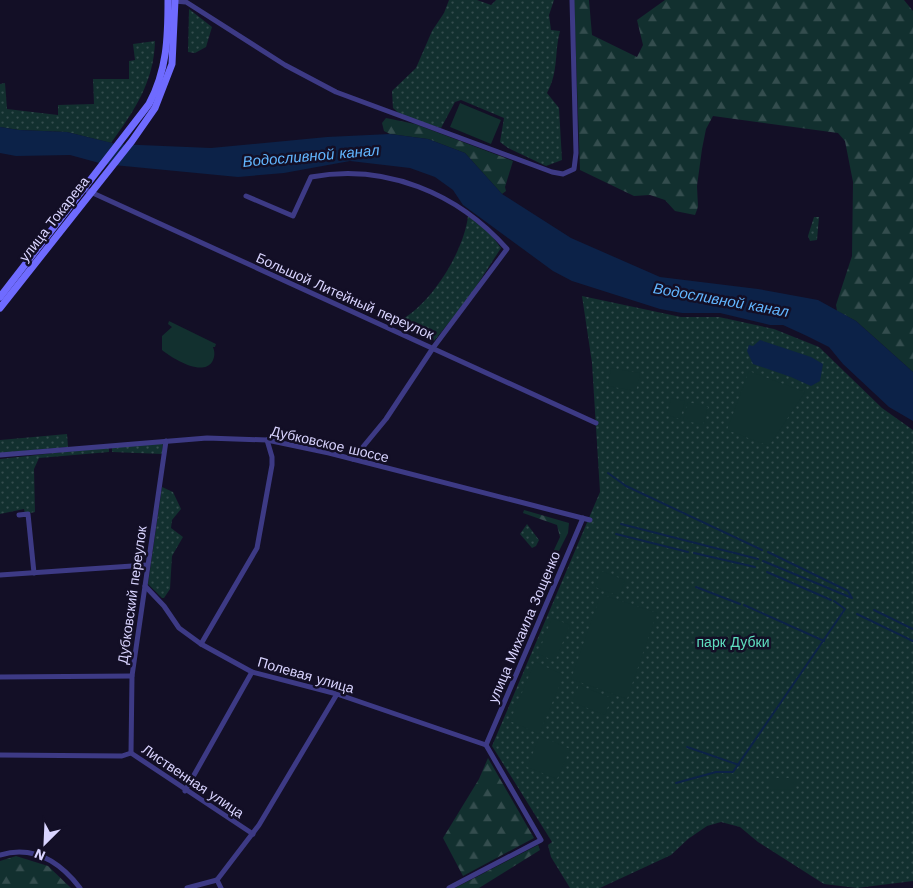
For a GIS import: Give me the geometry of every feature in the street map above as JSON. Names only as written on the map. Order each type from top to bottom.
[{"type":"main road","points":[[105,168],[139,119],[157,88],[167,49],[172,0]]},
{"type":"main road","points":[[105,168],[132,141],[155,108],[167,80],[174,50],[172,0]]},
{"type":"main road","name":"улица Токарева","points":[[0,297],[105,168]]},
{"type":"main road","name":"улица Токарева","points":[[0,308],[87,191]]},
{"type":"street","points":[[172,0],[186,2],[285,65],[336,92],[390,114],[552,172],[563,174],[574,168],[576,153],[572,0]]},
{"type":"street","points":[[246,196],[293,216],[311,176],[351,172],[391,178],[408,182],[466,212],[490,229],[507,249],[433,348],[386,419],[353,460]]},
{"type":"street","name":"Большой Литейный переулок","points":[[87,191],[596,423]]},
{"type":"street","name":"Дубковское шоссе","points":[[0,455],[166,441],[226,438],[267,440],[590,520]]},
{"type":"street","points":[[201,644],[257,548],[272,465],[272,457],[267,440]]},
{"type":"street","name":"Дубковский переулок","points":[[131,753],[132,676],[166,441]]},
{"type":"street","points":[[19,515],[28,514],[34,573]]},
{"type":"street","name":"улица Михаила Зощенко","points":[[486,745],[583,518]]},
{"type":"street","points":[[0,575],[147,565]]},
{"type":"street","name":"Полевая улица","points":[[145,586],[164,606],[179,628],[201,644],[252,672],[337,694],[486,745]]},
{"type":"street","points":[[186,790],[252,672]]},
{"type":"street","points":[[0,677],[132,676]]},
{"type":"street","points":[[187,888],[217,880],[253,834],[337,694]]},
{"type":"street","points":[[449,888],[542,840],[486,745]]},
{"type":"street","name":"Лиственная улица","points":[[0,755],[122,756],[131,753],[253,834]]},
{"type":"street","points":[[0,855],[17,851],[54,862],[66,870],[80,888]]},
{"type":"street","points":[[217,880],[221,888]]},
{"type":"green space","points":[[449,0],[477,0],[491,5],[496,0],[554,0],[549,15],[551,30],[560,31],[555,70],[547,93],[559,108],[562,160],[546,166],[508,148],[500,142],[504,118],[461,100],[455,102],[441,128],[402,116],[393,108],[392,91],[416,68],[432,31],[444,13]]},
{"type":"green space","points":[[574,0],[589,0],[592,35],[637,57],[643,45],[637,20],[665,0],[904,0],[913,11],[913,372],[856,321],[837,311],[836,305],[852,256],[853,182],[845,141],[838,133],[713,116],[706,129],[702,149],[697,186],[698,207],[695,215],[675,211],[665,200],[650,195],[634,196],[580,170]]},
{"type":"green space","points":[[189,9],[212,27],[206,47],[195,53],[188,52]]},
{"type":"green space","points":[[155,41],[154,56],[147,83],[135,107],[111,143],[67,132],[19,130],[0,127],[0,84],[5,83],[7,109],[58,115],[58,105],[94,104],[93,79],[129,79],[129,61],[135,60],[133,44]]},
{"type":"green space","points":[[460,103],[501,120],[491,144],[450,127]]},
{"type":"green space","points":[[386,118],[415,124],[513,161],[505,187],[506,191],[502,194],[465,153],[428,139],[390,134],[384,131],[382,123]]},
{"type":"green space","points":[[468,216],[489,232],[501,248],[468,299],[434,341],[423,336],[426,329],[416,325],[412,328],[400,323],[401,320],[424,302],[445,275],[460,245]]},
{"type":"green space","points":[[814,217],[819,217],[817,240],[810,241],[808,236]]},
{"type":"green space","name":"парк Дубки","points":[[582,296],[681,317],[719,317],[774,329],[819,347],[882,408],[913,430],[913,881],[857,888],[824,884],[758,842],[740,827],[721,822],[707,826],[688,839],[671,855],[600,888],[570,888],[551,857],[548,845],[552,842],[492,746],[600,492],[592,363]]},
{"type":"green space","points":[[169,321],[216,344],[213,347],[214,358],[212,362],[201,368],[194,367],[187,365],[162,350],[162,336],[172,327],[168,324]]},
{"type":"green space","points":[[611,368],[640,373],[636,391],[608,386]]},
{"type":"green space","points":[[749,371],[805,392],[769,446],[727,430]]},
{"type":"green space","points":[[671,398],[685,401],[680,419],[667,415]]},
{"type":"green space","points":[[688,402],[708,407],[703,425],[683,420]]},
{"type":"green space","points":[[67,434],[68,447],[0,453],[0,440]]},
{"type":"green space","points":[[163,442],[162,454],[112,452],[112,447]]},
{"type":"green space","points":[[109,447],[109,452],[39,458],[34,469],[35,512],[25,514],[24,509],[0,514],[0,459]]},
{"type":"green space","points":[[162,487],[173,492],[181,509],[172,520],[171,528],[183,537],[172,556],[170,589],[164,598],[148,584]]},
{"type":"green space","points":[[524,510],[569,523],[568,533],[558,553],[554,550],[560,537],[557,525],[523,513]]},
{"type":"green space","points":[[527,524],[539,540],[536,546],[532,548],[520,534]]},
{"type":"green space","points":[[601,571],[625,580],[619,596],[595,587]]},
{"type":"green space","points":[[601,594],[657,613],[627,699],[571,679]]},
{"type":"green space","points":[[552,618],[570,625],[555,661],[538,654]]},
{"type":"green space","points":[[535,662],[564,675],[539,734],[510,721]]},
{"type":"green space","points":[[579,685],[611,698],[605,715],[572,702]]},
{"type":"green space","points":[[540,736],[570,749],[557,779],[527,767]]},
{"type":"green space","points":[[488,758],[534,838],[463,876],[443,838],[479,779]]},
{"type":"green space","points":[[770,778],[794,778],[794,790],[770,789]]},
{"type":"green space","points":[[538,845],[540,850],[479,888],[455,888]]},
{"type":"green space","points":[[16,856],[48,866],[71,888],[0,888],[0,861]]},
{"type":"water","name":"Водосливной канал","points":[[0,127],[19,130],[67,132],[116,144],[211,148],[327,137],[390,134],[428,139],[465,153],[502,194],[571,238],[660,277],[758,289],[818,300],[856,321],[913,372],[913,421],[889,407],[843,364],[829,347],[783,325],[770,325],[720,313],[682,313],[660,309],[572,281],[553,271],[463,205],[453,190],[435,177],[410,168],[350,161],[284,173],[238,177],[103,164],[70,155],[16,156],[0,153]]},
{"type":"water","points":[[760,340],[811,357],[823,364],[820,381],[811,386],[753,364],[747,351],[749,345],[753,346]]},
{"type":"waterway","points":[[608,473],[626,486],[762,550]]},
{"type":"waterway","points":[[621,524],[758,559]]},
{"type":"waterway","points":[[616,534],[688,552]]},
{"type":"waterway","points":[[763,561],[852,598],[848,591],[768,552]]},
{"type":"waterway","points":[[694,553],[755,567]]},
{"type":"waterway","points":[[767,572],[831,600]]},
{"type":"waterway","points":[[696,587],[740,604]]},
{"type":"waterway","points":[[676,783],[716,772],[733,772],[845,609],[834,601]]},
{"type":"waterway","points":[[744,605],[824,641]]},
{"type":"waterway","points":[[874,610],[913,629]]},
{"type":"waterway","points":[[857,614],[913,641]]},
{"type":"waterway","points":[[687,747],[739,765]]}]
